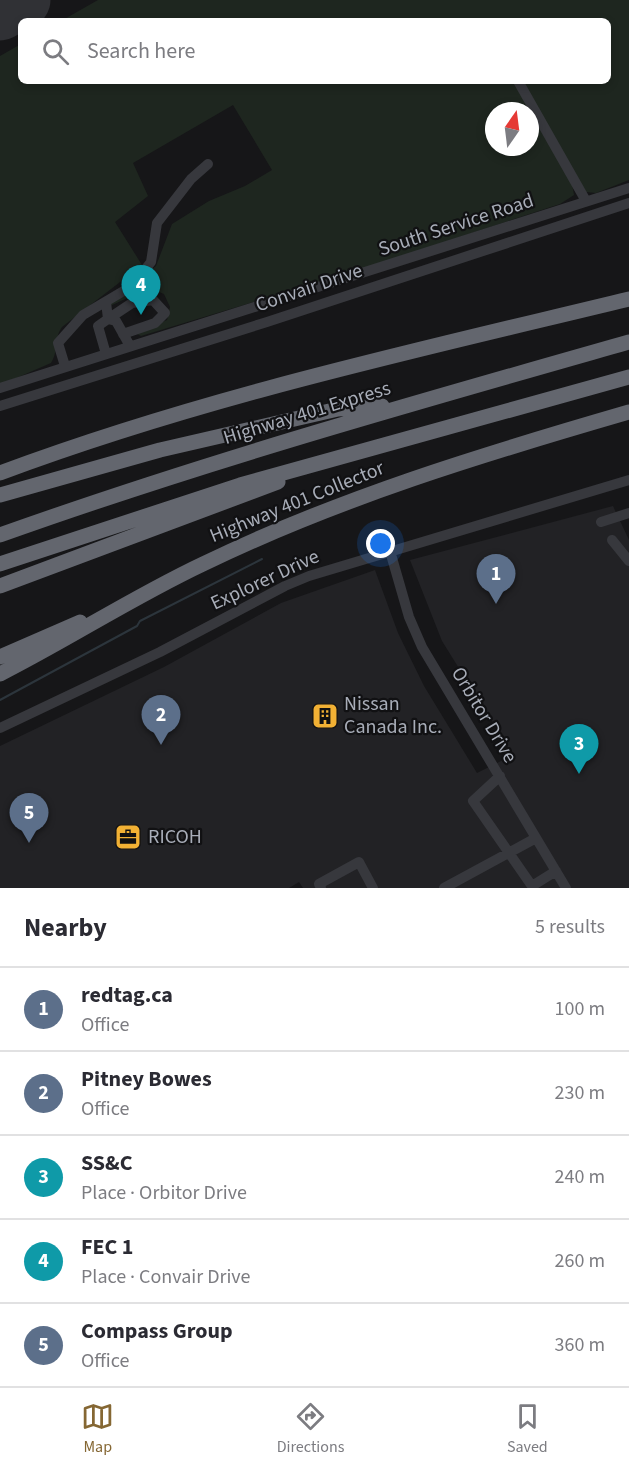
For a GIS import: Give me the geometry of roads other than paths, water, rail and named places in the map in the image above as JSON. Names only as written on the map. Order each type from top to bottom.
[{"type":"highway","points":[[0,473],[170,418],[345,368],[629,299]]},
{"type":"highway","name":"Highway 401 Express","points":[[0,535],[195,469],[629,342]]},
{"type":"highway","points":[[0,564],[240,485],[302,470],[629,377]]},
{"type":"highway","points":[[0,495],[150,453],[338,409],[411,404]]},
{"type":"highway","name":"Highway 401 Collector","points":[[0,674],[51,648],[116,608],[202,564],[355,498],[514,445],[629,412]]},
{"type":"highway","points":[[0,586],[169,521],[265,489],[302,470]]},
{"type":"highway","points":[[0,657],[116,608]]},
{"type":"street","points":[[520,84],[586,201]]},
{"type":"street","points":[[65,366],[58,343],[83,315],[132,286],[151,262],[156,223],[191,179],[208,164]]},
{"type":"street","name":"South Service Road","points":[[0,388],[629,188]]},
{"type":"street","name":"Convair Drive","points":[[0,406],[235,333],[629,203]]},
{"type":"street","points":[[106,354],[98,326],[108,319],[132,303],[153,300],[165,314],[155,323],[123,334]]},
{"type":"street","points":[[106,302],[108,319]]},
{"type":"street","points":[[108,319],[116,321],[130,346]]},
{"type":"street","name":"Explorer Drive","points":[[0,728],[160,652],[285,585],[390,551],[629,480]]},
{"type":"street","points":[[601,522],[629,513]]},
{"type":"street","points":[[612,540],[629,561]]},
{"type":"street","name":"Orbitor Drive","points":[[390,551],[409,617],[422,647],[566,888]]},
{"type":"street","points":[[500,776],[472,801],[530,887],[556,871]]},
{"type":"street","points":[[444,888],[536,838]]},
{"type":"street","points":[[321,888],[319,884],[359,862],[373,888]]},
{"type":"street","points":[[462,888],[467,876]]},
{"type":"waterway","points":[[0,700],[137,626],[140,621],[262,559]]},
{"type":"place","name":"FEC 1","points":[[141,315]]},
{"type":"place","name":"redtag.ca","points":[[496,604]]},
{"type":"place","name":"Nissan Canada Inc.","points":[[325,716]]},
{"type":"place","name":"Pitney Bowes","points":[[161,745]]},
{"type":"place","name":"SS&C","points":[[579,774]]},
{"type":"place","name":"RICOH","points":[[128,837]]},
{"type":"place","name":"Compass Group","points":[[29,843]]}]
